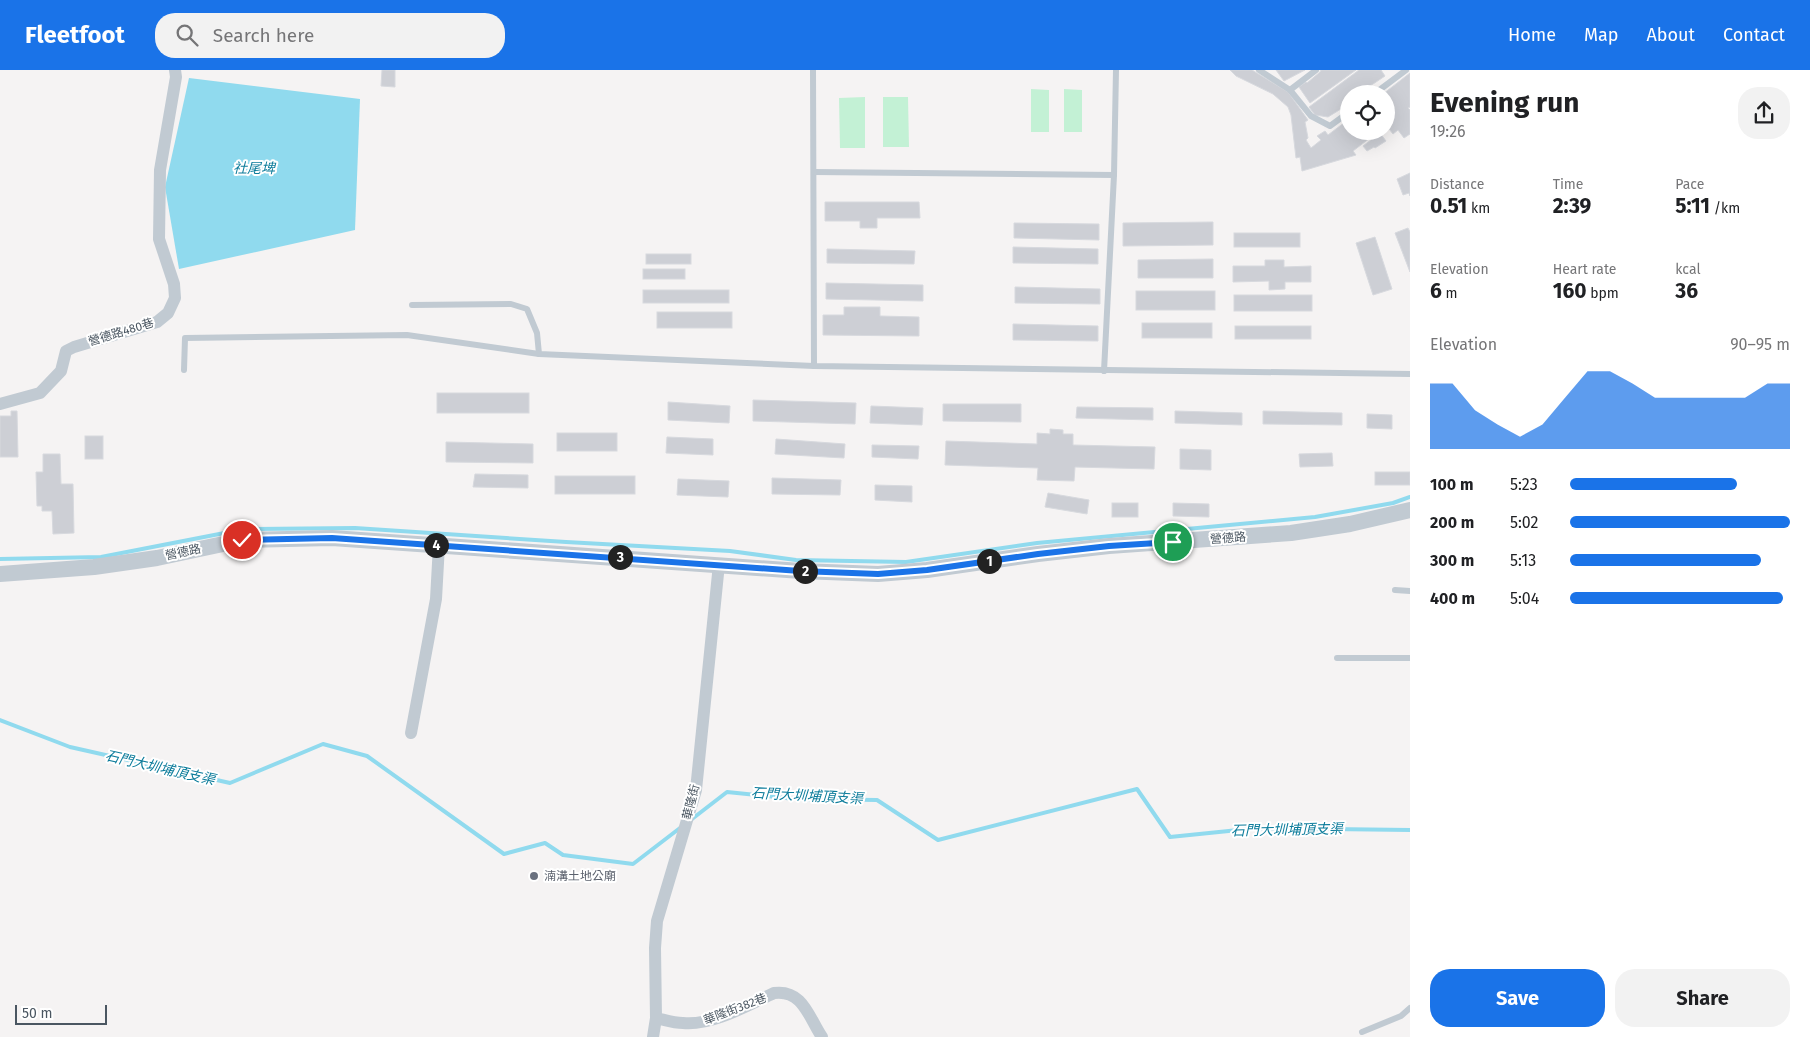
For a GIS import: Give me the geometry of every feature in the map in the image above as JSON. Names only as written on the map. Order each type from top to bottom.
[{"type":"street","name":"營德路480巷","points":[[0,404],[40,392],[61,371],[66,351],[157,322],[168,313],[175,298],[174,284],[159,239],[160,170],[176,70]]},
{"type":"street","name":"營德路","points":[[0,574],[94,567],[157,558],[242,540],[332,538],[800,571],[888,573],[927,570],[1109,546],[1291,533],[1350,524],[1410,510]]},
{"type":"street","points":[[411,732],[436,599],[439,545]]},
{"type":"street","name":"華隆街","points":[[653,1037],[656,1018],[655,948],[658,921],[696,790],[719,564]]},
{"type":"street","name":"華隆街382巷","points":[[656,1018],[683,1023],[701,1023],[729,1014],[774,993],[783,992],[792,995],[801,1002],[822,1037]]},
{"type":"lane","points":[[813,70],[814,366]]},
{"type":"lane","points":[[1104,371],[1114,175],[1116,70]]},
{"type":"lane","points":[[1259,70],[1290,90],[1311,116],[1330,126],[1340,119]]},
{"type":"lane","points":[[1290,90],[1316,70]]},
{"type":"lane","points":[[1386,85],[1406,70]]},
{"type":"lane","points":[[814,172],[1114,175]]},
{"type":"lane","points":[[412,305],[511,304],[527,309],[537,333],[539,354]]},
{"type":"lane","points":[[184,370],[185,338],[407,335],[539,354],[814,366],[1410,374]]},
{"type":"lane","points":[[1395,590],[1410,591]]},
{"type":"lane","points":[[1337,658],[1410,658]]},
{"type":"lane","points":[[1362,1032],[1401,1016],[1410,1008]]},
{"type":"green space","points":[[1031,89],[1049,90],[1049,132],[1031,132]]},
{"type":"green space","points":[[1064,89],[1082,90],[1082,132],[1064,132]]},
{"type":"green space","points":[[865,97],[865,148],[840,148],[839,98]]},
{"type":"green space","points":[[883,97],[908,97],[909,147],[883,147]]},
{"type":"water","name":"社尾埤","points":[[189,78],[360,99],[355,230],[179,269],[165,187]]},
{"type":"building","points":[[382,70],[395,70],[395,87],[381,86]]},
{"type":"building","points":[[1230,70],[1252,70],[1288,92],[1308,120],[1305,122],[1308,138],[1306,140],[1311,148],[1321,140],[1317,136],[1325,131],[1328,135],[1340,126],[1340,140],[1367,140],[1353,151],[1356,155],[1302,171],[1300,157],[1296,158],[1291,115],[1288,107],[1273,94],[1236,76]]},
{"type":"building","points":[[1276,70],[1305,70],[1284,81]]},
{"type":"building","points":[[1321,70],[1356,70],[1310,103],[1299,87],[1307,83]]},
{"type":"building","points":[[1359,70],[1381,70],[1385,76],[1372,85],[1340,85],[1340,110],[1328,117],[1315,115],[1309,107]]},
{"type":"building","points":[[1410,73],[1410,107],[1408,108],[1410,110],[1410,134],[1404,138],[1398,130],[1395,132],[1395,85]]},
{"type":"building","points":[[1371,140],[1386,141],[1367,151],[1363,146]]},
{"type":"building","points":[[1410,173],[1410,196],[1409,193],[1403,195],[1397,179]]},
{"type":"building","points":[[825,202],[919,202],[920,218],[877,218],[877,228],[860,228],[860,221],[825,221]]},
{"type":"building","points":[[1213,222],[1213,245],[1123,246],[1123,223]]},
{"type":"building","points":[[1014,223],[1099,224],[1099,240],[1014,238]]},
{"type":"building","points":[[1408,228],[1410,232],[1410,272],[1395,233]]},
{"type":"building","points":[[1234,233],[1300,233],[1300,247],[1234,247]]},
{"type":"building","points":[[1375,237],[1392,289],[1373,295],[1356,243]]},
{"type":"building","points":[[1013,247],[1098,249],[1098,264],[1013,263]]},
{"type":"building","points":[[827,249],[915,251],[914,264],[827,263]]},
{"type":"building","points":[[646,254],[691,254],[691,264],[646,264]]},
{"type":"building","points":[[1213,259],[1213,278],[1138,278],[1138,260]]},
{"type":"building","points":[[1265,260],[1284,260],[1284,267],[1311,266],[1311,282],[1285,282],[1285,289],[1269,290],[1269,281],[1233,282],[1233,266],[1265,266]]},
{"type":"building","points":[[643,269],[685,269],[685,279],[643,279]]},
{"type":"building","points":[[826,283],[923,285],[923,301],[826,299]]},
{"type":"building","points":[[1015,287],[1100,289],[1100,304],[1015,303]]},
{"type":"building","points":[[643,290],[729,290],[729,303],[643,303]]},
{"type":"building","points":[[1136,291],[1215,291],[1215,310],[1136,310]]},
{"type":"building","points":[[1234,295],[1312,295],[1312,311],[1234,311]]},
{"type":"building","points":[[844,307],[880,307],[880,316],[919,317],[919,336],[823,335],[823,315],[844,315]]},
{"type":"building","points":[[657,312],[732,312],[732,328],[657,328]]},
{"type":"building","points":[[1142,323],[1212,323],[1212,338],[1142,338]]},
{"type":"building","points":[[1013,324],[1098,326],[1098,341],[1013,340]]},
{"type":"building","points":[[1235,326],[1311,326],[1311,339],[1235,339]]},
{"type":"building","points":[[437,393],[529,393],[529,413],[437,413]]},
{"type":"building","points":[[753,400],[856,403],[855,424],[753,421]]},
{"type":"building","points":[[668,402],[730,406],[729,423],[668,420]]},
{"type":"building","points":[[943,404],[1021,404],[1021,422],[943,421]]},
{"type":"building","points":[[871,406],[923,408],[922,425],[870,423]]},
{"type":"building","points":[[1077,407],[1153,408],[1153,420],[1076,418]]},
{"type":"building","points":[[11,411],[17,411],[18,457],[0,457],[0,416],[11,416]]},
{"type":"building","points":[[1175,411],[1242,413],[1242,425],[1175,423]]},
{"type":"building","points":[[1263,411],[1342,413],[1342,425],[1263,424]]},
{"type":"building","points":[[1367,414],[1392,415],[1392,429],[1367,428]]},
{"type":"building","points":[[1050,429],[1063,430],[1063,434],[1073,434],[1073,445],[1155,447],[1154,469],[1075,467],[1074,481],[1037,480],[1038,468],[945,465],[946,441],[1037,444],[1037,433],[1050,434]]},
{"type":"building","points":[[557,433],[617,433],[617,451],[557,451]]},
{"type":"building","points":[[85,436],[103,436],[103,459],[85,459]]},
{"type":"building","points":[[667,437],[713,439],[713,455],[666,453]]},
{"type":"building","points":[[776,439],[845,444],[844,458],[775,454]]},
{"type":"building","points":[[446,442],[533,444],[533,463],[446,462]]},
{"type":"building","points":[[872,445],[919,446],[918,459],[872,457]]},
{"type":"building","points":[[1180,449],[1211,450],[1211,470],[1180,469]]},
{"type":"building","points":[[1332,453],[1333,466],[1300,467],[1299,454]]},
{"type":"building","points":[[43,454],[60,454],[61,484],[73,484],[74,533],[53,534],[52,511],[42,511],[42,506],[37,506],[36,472],[43,472]]},
{"type":"building","points":[[1375,472],[1410,472],[1410,485],[1375,485]]},
{"type":"building","points":[[475,474],[528,475],[528,488],[473,487]]},
{"type":"building","points":[[555,476],[635,476],[635,494],[555,494]]},
{"type":"building","points":[[772,478],[841,480],[840,495],[772,494]]},
{"type":"building","points":[[678,479],[729,481],[728,497],[677,495]]},
{"type":"building","points":[[875,485],[912,486],[912,502],[875,500]]},
{"type":"building","points":[[1048,493],[1089,500],[1087,514],[1045,507]]},
{"type":"building","points":[[1112,503],[1138,503],[1138,517],[1112,517]]},
{"type":"building","points":[[1173,503],[1209,504],[1209,517],[1173,516]]},
{"type":"waterway","name":"石門大圳埔頂支渠","points":[[0,559],[101,557],[245,529],[355,528],[730,551],[796,560],[906,562],[1037,543],[1315,517],[1393,503],[1410,497]]},
{"type":"waterway","name":"石門大圳埔頂支渠","points":[[0,720],[70,747],[230,783],[323,744],[367,756],[504,854],[545,843],[563,855],[633,864],[680,828]]},
{"type":"waterway","name":"石門大圳埔頂支渠","points":[[692,819],[727,792],[795,799],[877,800],[938,840],[1137,789],[1170,837],[1258,828],[1410,830]]},
{"type":"place","name":"湳溝土地公廟","points":[[534,876]]},
{"type":"route","points":[[242,540],[332,538],[800,571],[878,574],[927,570],[1109,546],[1173,542]]}]
